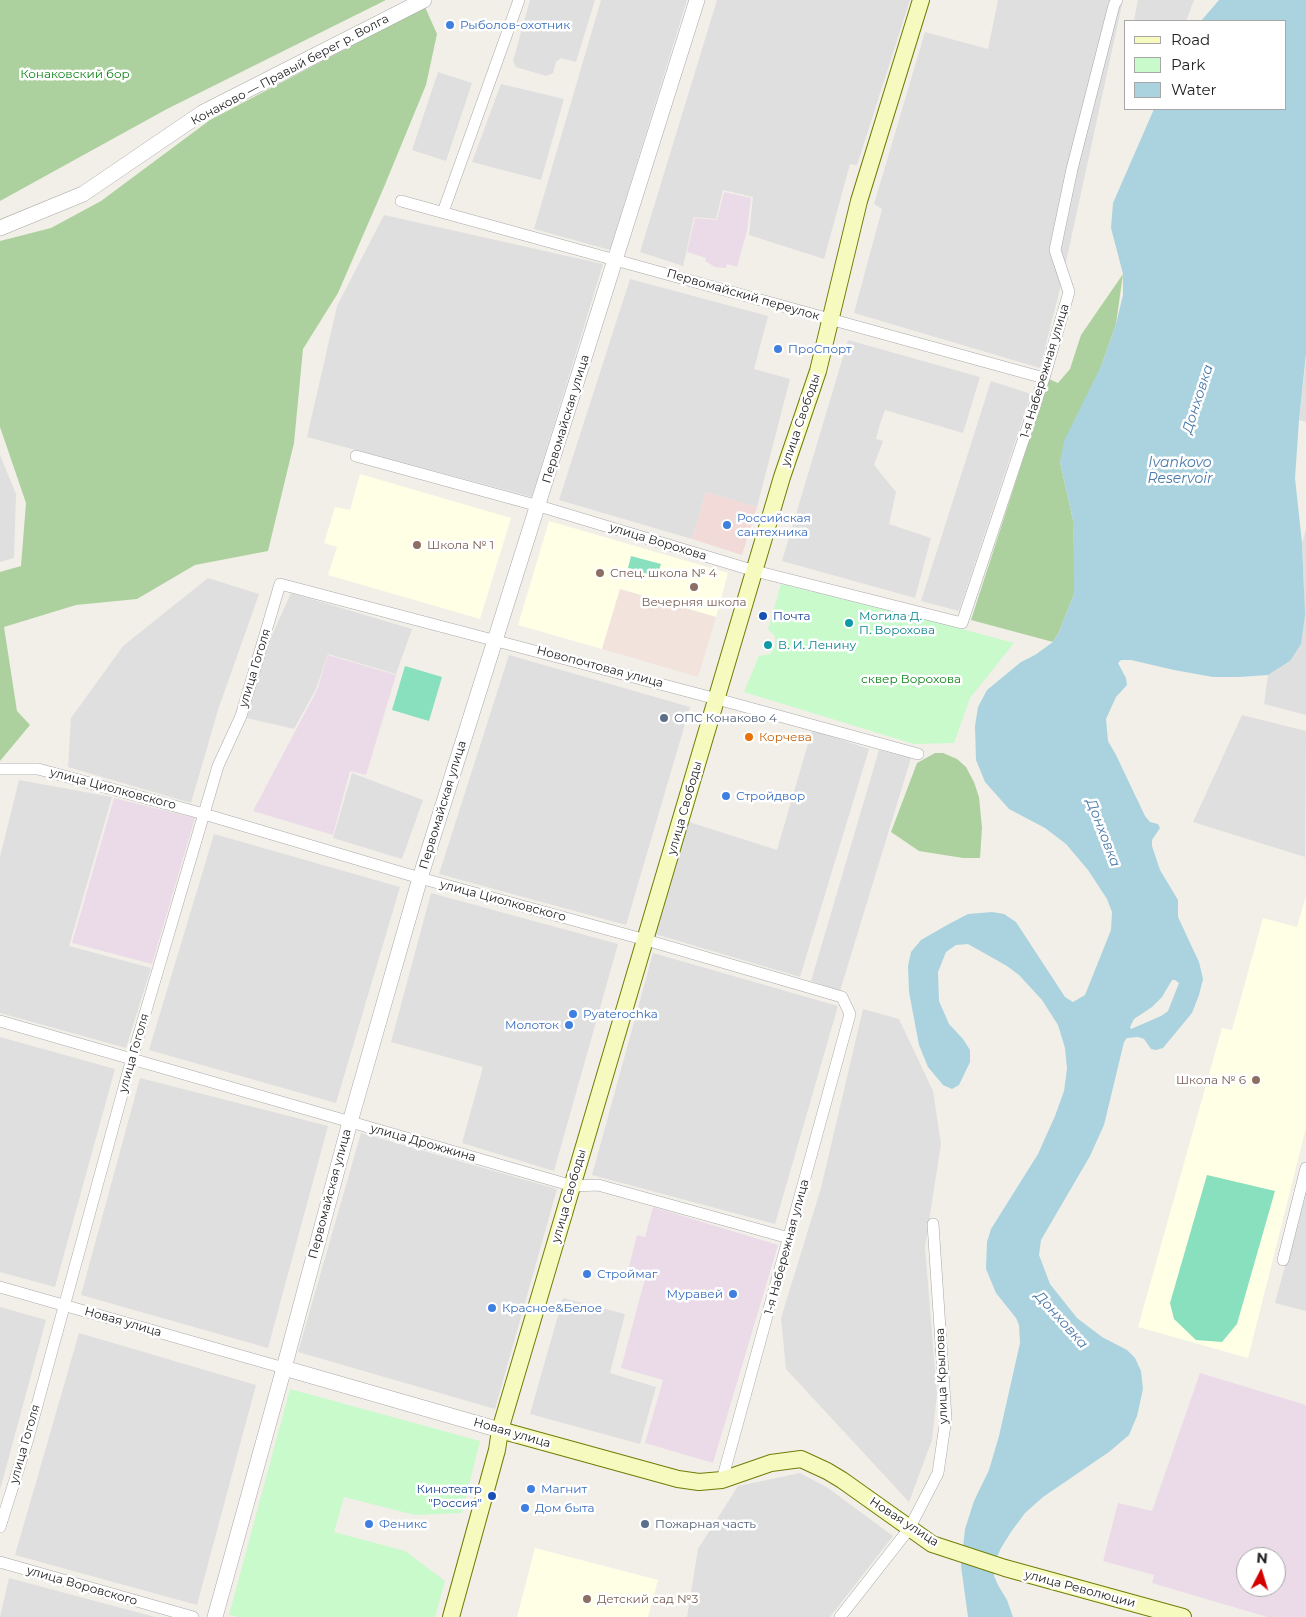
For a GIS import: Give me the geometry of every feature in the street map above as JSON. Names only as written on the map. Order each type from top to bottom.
[{"type":"main road","name":"улица Свободы","points":[[451,1617],[494,1461],[500,1430],[782,477],[818,371],[832,320],[859,201],[921,0]]},
{"type":"main road","name":"Новая улица","points":[[500,1430],[678,1479],[700,1482],[722,1480],[772,1463],[801,1459],[842,1480],[932,1544],[1005,1568]]},
{"type":"main road","name":"улица Революции","points":[[1005,1568],[1147,1612],[1183,1617]]},
{"type":"street","name":"Конаково — Правый берег р. Волга","points":[[0,228],[84,194],[202,113],[424,0]]},
{"type":"street","points":[[443,212],[519,0]]},
{"type":"street","name":"Первомайская улица","points":[[215,1617],[350,1122],[420,878],[539,506],[697,0]]},
{"type":"street","name":"1-я Набережная улица","points":[[962,623],[1044,378],[1069,292],[1056,250],[1072,169],[1114,5],[1117,0]]},
{"type":"street","name":"Первомайский переулок","points":[[401,200],[1044,378]]},
{"type":"street","name":"улица Ворохова","points":[[356,456],[539,506],[755,571],[962,623]]},
{"type":"street","name":"Новопочтовая улица","points":[[280,584],[918,754]]},
{"type":"street","name":"улица Гоголя","points":[[0,1527],[27,1442],[132,1058],[218,766],[241,716],[280,584]]},
{"type":"street","name":"улица Циолковского","points":[[0,768],[38,768],[204,814],[420,878],[842,996],[850,1014]]},
{"type":"street","name":"1-я Набережная улица","points":[[722,1480],[850,1014]]},
{"type":"street","name":"улица Дрожжина","points":[[0,1021],[573,1186],[598,1185],[789,1238]]},
{"type":"street","points":[[1283,1260],[1306,1168]]},
{"type":"street","name":"улица Крылова","points":[[840,1617],[909,1529],[938,1474],[946,1418],[933,1224]]},
{"type":"street","name":"Новая улица","points":[[0,1287],[500,1430]]},
{"type":"street","name":"улица Воровского","points":[[0,1562],[193,1617]]},
{"type":"shaded area","points":[[530,0],[595,0],[576,62],[561,58],[556,62],[553,73],[546,76],[516,67],[513,61]]},
{"type":"shaded area","points":[[601,0],[687,0],[610,250],[534,229]]},
{"type":"shaded area","points":[[717,0],[910,0],[857,165],[850,164],[824,259],[749,235],[753,197],[723,190],[716,219],[694,217],[683,266],[640,252]]},
{"type":"shaded area","points":[[998,0],[1123,0],[1061,285],[1040,368],[854,313],[882,209],[874,204],[925,32],[988,49]]},
{"type":"shaded area","points":[[1138,0],[1194,0],[1186,20],[1134,20]]},
{"type":"shaded area","points":[[438,72],[472,83],[446,161],[412,150]]},
{"type":"shaded area","points":[[501,84],[564,99],[541,180],[472,162]]},
{"type":"shaded area","points":[[724,192],[751,198],[747,231],[737,267],[727,264],[726,268],[715,267],[705,261],[706,258],[687,252],[695,218],[717,220]]},
{"type":"shaded area","points":[[384,215],[603,264],[532,497],[307,437],[337,306]]},
{"type":"shaded area","points":[[630,279],[768,316],[754,369],[790,379],[757,507],[706,492],[692,539],[559,500]]},
{"type":"shaded area","points":[[848,340],[980,377],[963,433],[885,410],[880,424],[876,439],[883,441],[874,465],[896,492],[889,524],[931,538],[915,598],[782,561]]},
{"type":"shaded area","points":[[1306,359],[1306,422],[1299,420]]},
{"type":"shaded area","points":[[991,381],[1031,394],[959,611],[921,601]]},
{"type":"shaded area","points":[[0,455],[16,494],[14,558],[0,562]]},
{"type":"shaded area","name":"Школа № 1","points":[[360,474],[511,518],[480,619],[328,575],[337,547],[324,543],[335,507],[350,510]]},
{"type":"shaded area","points":[[706,492],[757,507],[742,555],[692,539]]},
{"type":"shaded area","name":"Спец. школа № 4","points":[[549,521],[728,573],[716,617],[620,589],[602,649],[518,625]]},
{"type":"shaded area","points":[[1306,529],[1306,715],[1264,704],[1268,675],[1290,661],[1304,590],[1302,543]]},
{"type":"shaded area","points":[[208,578],[259,594],[218,710],[191,803],[68,767],[71,718],[123,646]]},
{"type":"shaded area","points":[[620,589],[716,617],[698,677],[602,649]]},
{"type":"shaded area","points":[[291,593],[412,629],[396,674],[328,654],[316,689],[294,729],[247,718],[269,642]]},
{"type":"shaded area","points":[[328,655],[396,675],[366,775],[350,771],[333,835],[253,811],[317,690]]},
{"type":"shaded area","points":[[509,655],[690,707],[626,925],[439,874]]},
{"type":"shaded area","points":[[1242,715],[1306,731],[1305,857],[1193,822]]},
{"type":"shaded area","points":[[812,730],[869,749],[800,977],[655,934],[689,822],[777,850]]},
{"type":"shaded area","points":[[879,750],[911,758],[840,991],[811,981]]},
{"type":"shaded area","points":[[352,773],[423,800],[402,859],[333,838]]},
{"type":"shaded area","points":[[19,780],[112,797],[69,946],[151,968],[126,1048],[0,1013],[0,857]]},
{"type":"shaded area","points":[[114,798],[195,818],[152,964],[72,943]]},
{"type":"shaded area","points":[[214,834],[400,887],[336,1103],[149,1050]]},
{"type":"shaded area","points":[[431,893],[618,944],[554,1171],[462,1143],[483,1067],[391,1042]]},
{"type":"shaded area","name":"Школа № 6","points":[[1306,896],[1306,1128],[1248,1358],[1138,1327],[1222,1028],[1232,1030],[1263,918],[1297,927]]},
{"type":"shaded area","points":[[653,953],[838,1006],[775,1224],[592,1175]]},
{"type":"shaded area","points":[[863,1009],[899,1019],[933,1091],[941,1144],[925,1247],[937,1394],[932,1440],[909,1502],[786,1369],[781,1318],[821,1188]]},
{"type":"shaded area","points":[[0,1037],[115,1069],[55,1287],[0,1272]]},
{"type":"shaded area","points":[[140,1078],[328,1126],[268,1348],[81,1295]]},
{"type":"shaded area","points":[[361,1133],[557,1189],[495,1409],[298,1352]]},
{"type":"shaded area","points":[[1306,1189],[1306,1311],[1275,1303]]},
{"type":"shaded area","points":[[653,1207],[778,1245],[713,1463],[645,1443],[663,1380],[621,1368],[645,1279],[627,1274],[637,1235],[645,1237]]},
{"type":"shaded area","points":[[563,1298],[625,1314],[610,1373],[656,1387],[640,1444],[530,1414]]},
{"type":"shaded area","points":[[0,1307],[46,1320],[0,1490]]},
{"type":"shaded area","points":[[79,1333],[256,1385],[197,1605],[15,1555]]},
{"type":"shaded area","points":[[1200,1373],[1306,1405],[1306,1617],[1267,1617],[1152,1583],[1154,1575],[1103,1561],[1118,1503],[1152,1511]]},
{"type":"shaded area","points":[[800,1473],[828,1488],[893,1536],[830,1617],[687,1617],[698,1549],[738,1486]]},
{"type":"shaded area","name":"Детский сад №3","points":[[535,1548],[658,1580],[648,1617],[517,1617]]},
{"type":"shaded area","points":[[9,1578],[155,1617],[0,1617]]},
{"type":"green space","name":"Конаковский бор","points":[[0,0],[386,0],[167,109],[0,201]]},
{"type":"green space","points":[[425,7],[437,34],[426,85],[338,293],[303,349],[294,443],[268,551],[195,565],[137,599],[76,605],[4,627],[17,711],[30,725],[0,761],[0,572],[21,566],[26,503],[0,427],[0,241],[51,228],[101,201],[210,120]]},
{"type":"green space","points":[[1123,274],[1116,324],[1102,364],[1060,462],[1073,520],[1074,594],[1059,632],[1053,642],[971,620],[1049,379],[1058,383],[1070,369],[1081,335]]},
{"type":"green space","points":[[631,556],[661,564],[657,577],[628,568]]},
{"type":"green space","name":"сквер Ворохова","points":[[781,584],[1014,643],[970,698],[954,743],[914,744],[744,692],[759,656],[770,654],[775,647],[775,636],[768,629]]},
{"type":"green space","points":[[405,666],[442,677],[429,721],[392,710]]},
{"type":"green space","points":[[935,753],[943,753],[957,759],[966,767],[974,782],[979,797],[982,828],[980,858],[963,858],[919,851],[891,832],[917,763]]},
{"type":"green space","points":[[1207,1175],[1275,1191],[1237,1324],[1222,1342],[1196,1340],[1174,1319],[1170,1303]]},
{"type":"green space","points":[[290,1389],[480,1441],[462,1513],[415,1515],[344,1497],[334,1532],[405,1551],[445,1581],[435,1617],[238,1617],[229,1615]]},
{"type":"water","name":"Ivankovo Reservoir","points":[[1219,0],[1306,0],[1306,354],[1295,478],[1302,543],[1305,615],[1301,644],[1290,661],[1268,675],[1213,677],[1131,660],[1121,660],[1118,663],[1126,678],[1127,685],[1116,697],[1106,719],[1108,741],[1145,816],[1150,822],[1158,824],[1160,828],[1152,840],[1152,846],[1160,870],[1178,900],[1178,917],[1199,962],[1203,979],[1192,1013],[1163,1048],[1151,1049],[1144,1039],[1138,1037],[1127,1038],[1124,1042],[1104,1125],[1090,1156],[1041,1240],[1039,1255],[1050,1284],[1077,1318],[1102,1337],[1127,1350],[1135,1358],[1141,1371],[1143,1389],[1137,1416],[1129,1435],[1109,1452],[1043,1497],[1025,1513],[1001,1548],[994,1563],[994,1576],[1007,1600],[1013,1617],[968,1617],[961,1566],[965,1529],[974,1501],[989,1470],[999,1436],[1020,1343],[1019,1325],[1016,1318],[996,1293],[986,1269],[987,1242],[991,1229],[1038,1154],[1064,1091],[1067,1069],[1065,1048],[1058,1025],[1042,1000],[1019,975],[1007,966],[968,944],[956,945],[946,952],[938,972],[939,1001],[949,1024],[970,1050],[970,1062],[959,1085],[952,1089],[943,1085],[928,1067],[919,1045],[909,992],[908,966],[911,952],[921,940],[947,925],[968,914],[992,912],[1004,914],[1016,922],[1065,997],[1073,1002],[1085,995],[1111,930],[1112,912],[1107,899],[1088,870],[1066,844],[1045,828],[1009,809],[985,782],[976,760],[975,726],[978,707],[987,690],[1021,662],[1053,642],[1074,594],[1073,520],[1060,462],[1064,441],[1102,364],[1116,324],[1123,295],[1123,274],[1111,228],[1113,203],[1154,110],[1286,110],[1286,20],[1202,20]],"holes":[[[1172,980],[1179,983],[1168,1011],[1131,1029],[1130,1027],[1134,1019],[1152,1007],[1162,997]]]},
{"type":"place","name":"Рыболов-охотник","points":[[450,25]]},
{"type":"place","name":"ПроСпорт","points":[[778,349]]},
{"type":"place","name":"Российская сантехника","points":[[727,525]]},
{"type":"place","name":"Школа № 1","points":[[417,545]]},
{"type":"place","name":"Спец. школа № 4","points":[[600,573]]},
{"type":"place","name":"Вечерняя школа","points":[[694,587]]},
{"type":"place","name":"Почта","points":[[763,616]]},
{"type":"place","name":"Могила Д. П. Ворохова","points":[[849,623]]},
{"type":"place","name":"В. И. Ленину","points":[[768,645]]},
{"type":"place","name":"ОПС Конаково 4","points":[[664,718]]},
{"type":"place","name":"Корчева","points":[[749,737]]},
{"type":"place","name":"Стройдвор","points":[[726,796]]},
{"type":"place","name":"Pyaterochka","points":[[573,1014]]},
{"type":"place","name":"Молоток","points":[[569,1025]]},
{"type":"place","name":"Школа № 6","points":[[1256,1080]]},
{"type":"place","name":"Строймаг","points":[[587,1274]]},
{"type":"place","name":"Муравей","points":[[733,1294]]},
{"type":"place","name":"Красное&Белое","points":[[492,1308]]},
{"type":"place","name":"Магнит","points":[[531,1489]]},
{"type":"place","name":"Кинотеатр \"Россия\"","points":[[492,1496]]},
{"type":"place","name":"Дом быта","points":[[525,1508]]},
{"type":"place","name":"Феникс","points":[[369,1524]]},
{"type":"place","name":"Пожарная часть","points":[[645,1524]]},
{"type":"place","name":"Детский сад №3","points":[[587,1599]]},
{"type":"water label","name":"Донховка","points":[[1198,399]]},
{"type":"water label","name":"Донховка","points":[[1103,833]]},
{"type":"water label","name":"Донховка","points":[[1061,1320]]}]
